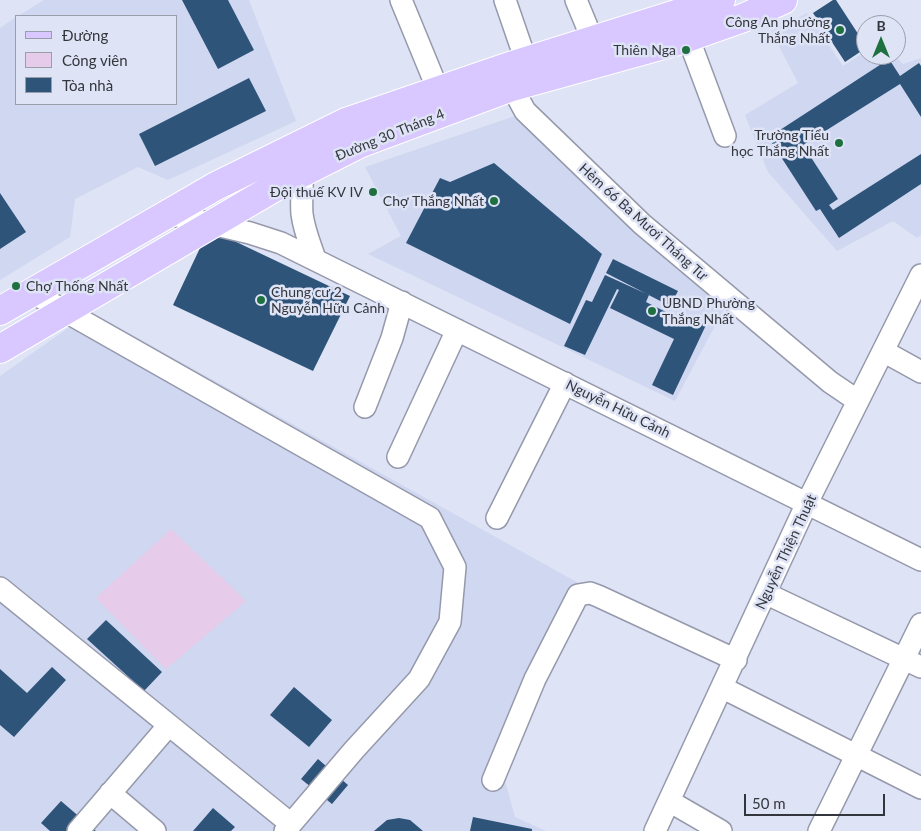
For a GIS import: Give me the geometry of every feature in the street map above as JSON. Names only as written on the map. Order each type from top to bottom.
[{"type":"main road","name":"Đường 30 Tháng 4","points":[[0,349],[211,223],[282,183],[359,144],[512,87],[688,37],[783,0]]},
{"type":"main road","name":"Đường 30 Tháng 4","points":[[0,311],[216,186],[346,122],[438,90],[710,2]]},
{"type":"street","points":[[401,0],[438,90]]},
{"type":"street","points":[[505,0],[526,61]]},
{"type":"street","points":[[576,0],[593,40]]},
{"type":"street","points":[[688,37],[725,136]]},
{"type":"street","name":"Hẻm 66 Ba Mươi Tháng Tư","points":[[512,87],[525,112],[642,224],[830,382],[858,401]]},
{"type":"street","points":[[288,149],[303,173],[302,212],[305,230],[315,259]]},
{"type":"street","name":"Nguyễn Hữu Cảnh","points":[[169,214],[211,223],[281,243],[921,560]]},
{"type":"street","name":"Nguyễn Thiện Thuật","points":[[655,831],[767,594],[807,503],[921,275]]},
{"type":"street","points":[[1,591],[169,725],[288,827],[354,750],[419,679],[450,622],[455,567],[430,518],[32,293]]},
{"type":"street","points":[[365,407],[392,338],[402,302]]},
{"type":"street","points":[[398,457],[458,330]]},
{"type":"street","points":[[883,352],[921,372]]},
{"type":"street","points":[[497,518],[565,383]]},
{"type":"street","points":[[493,780],[536,679],[578,595],[590,593],[598,596],[736,660]]},
{"type":"street","points":[[767,594],[912,663]]},
{"type":"street","points":[[819,831],[856,756],[912,663],[921,624]]},
{"type":"street","points":[[722,688],[921,788]]},
{"type":"street","points":[[78,831],[169,725]]},
{"type":"street","points":[[110,793],[155,831]]},
{"type":"street","points":[[669,801],[721,831]]},
{"type":"shaded area","points":[[44,0],[249,0],[296,121],[168,180],[138,167],[75,199],[70,237],[0,280],[0,28],[15,18],[15,105],[178,105],[178,15],[20,15]]},
{"type":"shaded area","name":"Trường Tiểu học Thắng Nhất","points":[[807,13],[843,66],[856,58],[856,65],[906,65],[906,63],[921,58],[921,235],[917,238],[893,221],[837,251],[768,172],[745,115],[798,83],[771,31]]},
{"type":"shaded area","name":"Chợ Thắng Nhất","points":[[518,115],[639,235],[724,309],[675,401],[368,254],[401,236],[365,167]]},
{"type":"shaded area","points":[[91,312],[582,585],[505,781],[515,817],[546,831],[0,831],[0,376]]},
{"type":"green space","points":[[171,529],[246,601],[166,669],[96,598]]},
{"type":"building","points":[[182,0],[228,0],[254,50],[218,69]]},
{"type":"building","name":"Công An phường Thắng Nhất","points":[[836,0],[856,31],[856,55],[845,62],[813,13]]},
{"type":"building","points":[[919,63],[921,66],[921,117],[900,84],[803,145],[838,199],[829,205],[833,210],[921,154],[921,184],[839,238],[820,209],[816,211],[772,143],[783,135],[780,130],[880,65],[893,65],[900,76]]},
{"type":"building","points":[[249,78],[266,111],[155,166],[139,134]]},
{"type":"building","points":[[494,163],[602,254],[570,324],[406,243],[440,178],[450,182]]},
{"type":"building","points":[[0,193],[26,232],[0,249]]},
{"type":"building","name":"Chung cư 2 Nguyễn Hữu Cảnh","points":[[209,229],[350,296],[313,371],[173,305]]},
{"type":"building","points":[[613,259],[678,291],[670,306],[606,273]]},
{"type":"building","points":[[605,275],[649,295],[646,302],[680,319],[683,314],[706,325],[673,395],[652,385],[674,339],[610,308],[619,290],[617,289],[585,355],[564,346],[586,300],[592,302]]},
{"type":"building","points":[[106,620],[162,672],[144,691],[87,639]]},
{"type":"building","points":[[52,667],[66,680],[14,737],[0,725],[0,669],[27,693]]},
{"type":"building","points":[[294,687],[332,720],[309,747],[270,715]]},
{"type":"building","points":[[318,759],[348,785],[332,804],[301,779]]},
{"type":"building","points":[[61,801],[96,831],[50,831],[41,823]]},
{"type":"building","points":[[213,808],[235,827],[231,831],[193,831]]},
{"type":"building","points":[[473,817],[532,829],[532,831],[470,831]]},
{"type":"building","points":[[399,818],[410,820],[423,831],[374,831],[387,820]]},
{"type":"place","name":"Công An phường Thắng Nhất","points":[[840,30]]},
{"type":"place","name":"Thiên Nga","points":[[686,50]]},
{"type":"place","name":"Trường Tiểu học Thắng Nhất","points":[[839,143]]},
{"type":"place","name":"Đội thuế KV IV","points":[[373,192]]},
{"type":"place","name":"Chợ Thắng Nhất","points":[[494,201]]},
{"type":"place","name":"Chợ Thống Nhất","points":[[16,286]]},
{"type":"place","name":"Chung cư 2 Nguyễn Hữu Cảnh","points":[[261,300]]},
{"type":"place","name":"UBND Phường Thắng Nhất","points":[[652,311]]}]
